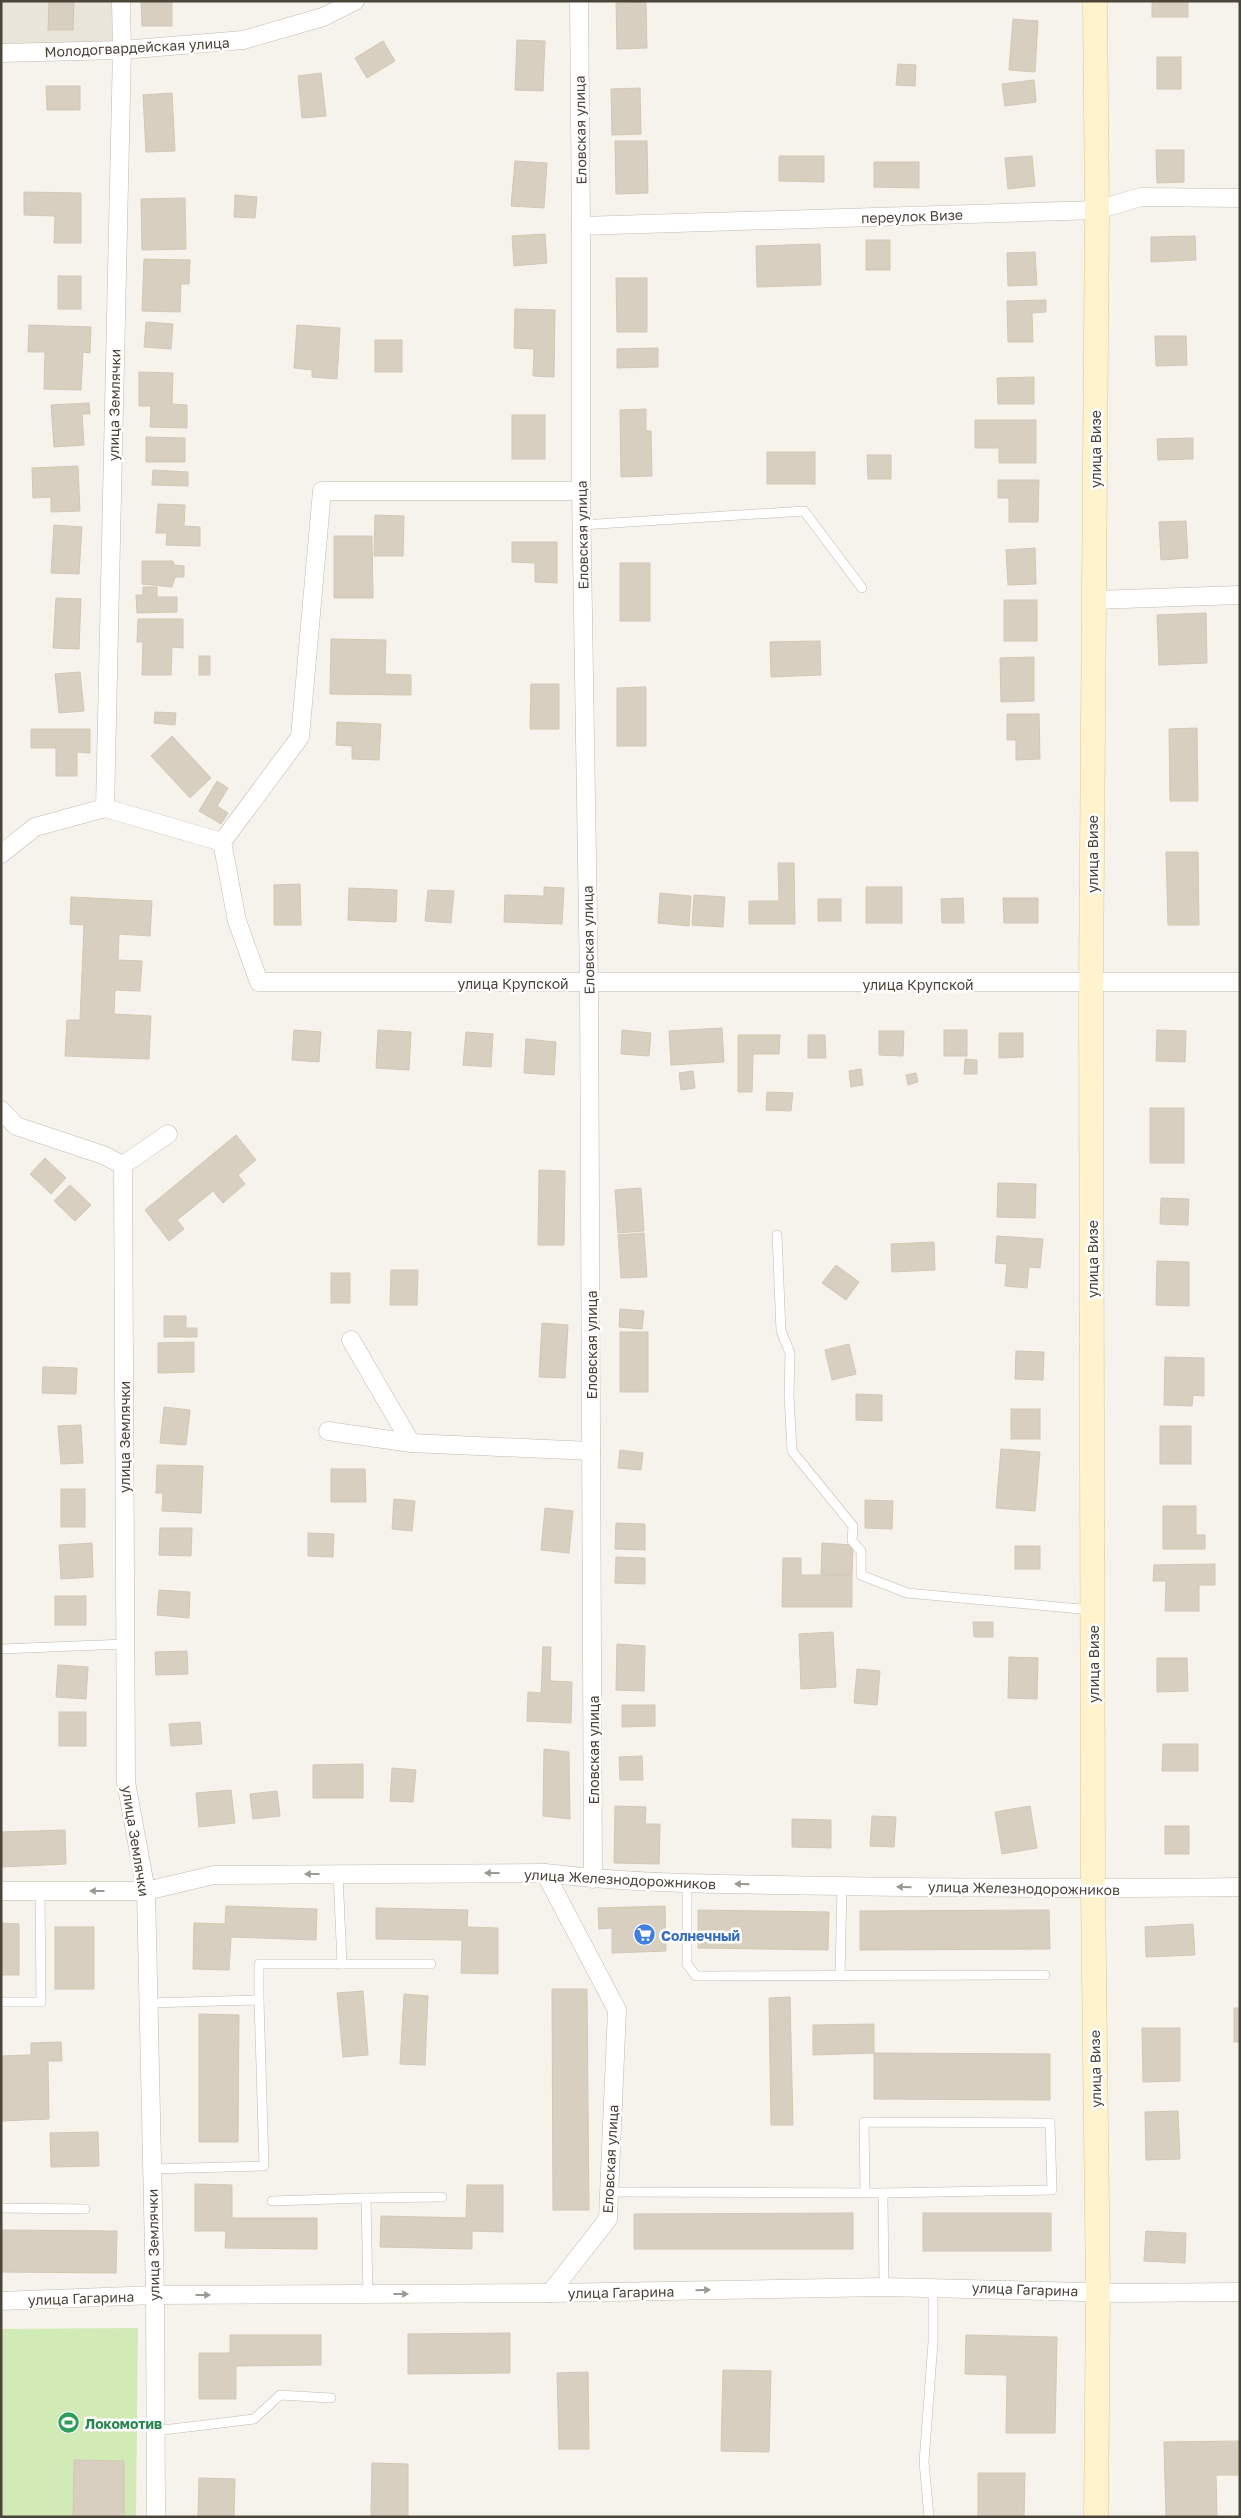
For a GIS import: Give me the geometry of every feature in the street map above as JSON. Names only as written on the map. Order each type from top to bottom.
[{"type":"street","name":"улица Землячки","points":[[105,808],[122,50],[121,1]]},
{"type":"street","name":"Молодогвардейская улица","points":[[1,53],[122,50],[243,40],[323,17],[355,1]]},
{"type":"street","name":"Еловская улица","points":[[579,1],[581,525],[589,983],[593,1879]]},
{"type":"street","name":"улица Визе","points":[[1095,1],[1097,210],[1091,984],[1093,1889],[1098,2292],[1096,2517]]},
{"type":"street","name":"переулок Визе","points":[[581,226],[1097,210],[1141,197],[1240,198]]},
{"type":"street","points":[[1,854],[35,827],[105,808],[222,842],[300,737],[322,491],[581,491]]},
{"type":"street","points":[[1094,600],[1240,595]]},
{"type":"street","name":"улица Крупской","points":[[222,842],[237,921],[259,982],[1091,984],[1240,982]]},
{"type":"street","points":[[1,1110],[16,1126],[103,1155],[123,1165],[168,1134]]},
{"type":"street","name":"улица Землячки","points":[[123,1165],[126,1782],[146,1892],[155,2296],[154,2430],[156,2517]]},
{"type":"street","points":[[351,1340],[411,1443]]},
{"type":"street","points":[[328,1431],[411,1443],[591,1451]]},
{"type":"street","name":"Еловская улица","points":[[545,1873],[617,2010],[608,2219],[550,2293]]},
{"type":"street","name":"улица Железнодорожников","points":[[1,1891],[146,1892],[214,1875],[545,1873],[593,1879],[687,1884],[1093,1889],[1240,1887]]},
{"type":"street","name":"улица Гагарина","points":[[1,2301],[155,2296],[550,2293],[884,2286],[1098,2292],[1240,2292]]},
{"type":"lane","points":[[581,525],[804,511],[862,588]]},
{"type":"lane","points":[[777,1235],[781,1331],[790,1353],[792,1451],[853,1526],[852,1542],[860,1552],[861,1574],[907,1594],[1093,1610]]},
{"type":"lane","points":[[1,1649],[125,1644]]},
{"type":"lane","points":[[338,1874],[342,1964]]},
{"type":"lane","points":[[687,1884],[687,1964],[696,1976],[1045,1975]]},
{"type":"lane","points":[[840,1976],[842,1886]]},
{"type":"lane","points":[[1,2002],[41,2002],[40,1891]]},
{"type":"lane","points":[[152,2169],[264,2166],[259,1964],[431,1964]]},
{"type":"lane","points":[[148,2003],[259,2000]]},
{"type":"lane","points":[[610,2192],[865,2193],[882,2193],[1052,2190],[1050,2123],[864,2122],[865,2193]]},
{"type":"lane","points":[[882,2193],[884,2286]]},
{"type":"lane","points":[[272,2201],[442,2197]]},
{"type":"lane","points":[[366,2198],[368,2294]]},
{"type":"lane","points":[[1,2208],[85,2209]]},
{"type":"lane","points":[[929,2517],[924,2462],[933,2342],[933,2286]]},
{"type":"lane","points":[[154,2430],[254,2419],[280,2395],[332,2398]]},
{"type":"shaded area","points":[[1,1],[121,1],[122,50],[1,53]]},
{"type":"green space","name":"Локомотив","points":[[138,2328],[136,2517],[1,2517],[1,2329]]},
{"type":"building","points":[[49,1],[74,1],[73,30],[48,30]]},
{"type":"building","points":[[141,1],[172,1],[172,26],[142,26]]},
{"type":"building","points":[[1152,1],[1188,1],[1188,17],[1152,17]]},
{"type":"building","points":[[646,2],[647,48],[617,49],[616,3]]},
{"type":"building","points":[[1013,19],[1038,21],[1035,72],[1009,70]]},
{"type":"building","points":[[517,40],[545,41],[543,91],[515,90]]},
{"type":"building","points":[[383,41],[395,61],[367,78],[355,58]]},
{"type":"building","points":[[1157,57],[1181,57],[1181,89],[1157,89]]},
{"type":"building","points":[[898,64],[916,65],[915,86],[896,85]]},
{"type":"building","points":[[321,73],[326,116],[302,118],[298,76]]},
{"type":"building","points":[[1034,80],[1036,102],[1005,106],[1002,84]]},
{"type":"building","points":[[46,86],[80,86],[80,110],[47,110]]},
{"type":"building","points":[[640,88],[641,134],[612,135],[611,89]]},
{"type":"building","points":[[172,93],[175,151],[146,152],[143,95]]},
{"type":"building","points":[[615,141],[647,141],[648,193],[616,194]]},
{"type":"building","points":[[1156,150],[1184,150],[1184,182],[1157,183]]},
{"type":"building","points":[[779,156],[824,156],[824,182],[779,181]]},
{"type":"building","points":[[1032,156],[1035,186],[1008,189],[1005,158]]},
{"type":"building","points":[[515,161],[547,163],[544,208],[511,206]]},
{"type":"building","points":[[874,162],[919,162],[919,188],[874,187]]},
{"type":"building","points":[[24,192],[81,193],[81,243],[54,243],[55,216],[24,215]]},
{"type":"building","points":[[235,195],[257,197],[255,218],[234,217]]},
{"type":"building","points":[[185,198],[186,249],[142,250],[141,199]]},
{"type":"building","points":[[545,234],[547,263],[514,266],[512,236]]},
{"type":"building","points":[[1195,236],[1196,260],[1151,262],[1151,237]]},
{"type":"building","points":[[866,240],[890,240],[890,270],[866,270]]},
{"type":"building","points":[[820,244],[821,285],[757,287],[756,246]]},
{"type":"building","points":[[1035,252],[1037,285],[1008,286],[1007,253]]},
{"type":"building","points":[[144,259],[190,260],[189,284],[181,284],[180,312],[142,311]]},
{"type":"building","points":[[58,276],[81,276],[81,309],[58,309]]},
{"type":"building","points":[[616,278],[647,278],[647,332],[617,332]]},
{"type":"building","points":[[1046,300],[1046,312],[1032,313],[1033,342],[1008,342],[1007,301]]},
{"type":"building","points":[[515,309],[555,310],[554,377],[533,376],[534,349],[514,348]]},
{"type":"building","points":[[146,322],[173,324],[171,349],[144,347]]},
{"type":"building","points":[[29,325],[91,327],[90,353],[83,352],[81,390],[44,389],[45,352],[28,352]]},
{"type":"building","points":[[297,325],[340,328],[337,379],[312,377],[312,370],[294,368]]},
{"type":"building","points":[[1155,336],[1186,336],[1187,365],[1156,366]]},
{"type":"building","points":[[375,340],[402,340],[402,372],[375,372]]},
{"type":"building","points":[[658,348],[658,367],[617,368],[617,349]]},
{"type":"building","points":[[139,372],[173,373],[172,404],[187,405],[187,428],[150,427],[151,406],[139,406]]},
{"type":"building","points":[[1034,377],[1034,404],[998,404],[997,378]]},
{"type":"building","points":[[89,403],[90,414],[82,414],[84,445],[54,447],[51,405]]},
{"type":"building","points":[[646,409],[646,431],[651,431],[652,476],[621,477],[620,410]]},
{"type":"building","points":[[512,415],[545,415],[545,459],[512,459]]},
{"type":"building","points":[[975,420],[1036,420],[1036,463],[999,463],[999,448],[975,448]]},
{"type":"building","points":[[146,437],[185,438],[185,462],[146,462]]},
{"type":"building","points":[[1193,438],[1193,459],[1158,460],[1157,439]]},
{"type":"building","points":[[767,452],[815,452],[815,484],[767,484]]},
{"type":"building","points":[[867,455],[891,455],[891,479],[868,479]]},
{"type":"building","points":[[78,466],[80,511],[51,512],[51,497],[33,498],[32,468]]},
{"type":"building","points":[[153,470],[188,472],[188,486],[152,485]]},
{"type":"building","points":[[998,480],[1039,480],[1038,522],[1009,522],[1009,498],[998,498]]},
{"type":"building","points":[[158,504],[185,505],[184,526],[200,527],[200,546],[166,545],[167,533],[156,533]]},
{"type":"building","points":[[375,515],[404,516],[403,556],[374,556]]},
{"type":"building","points":[[1186,521],[1188,558],[1161,560],[1159,522]]},
{"type":"building","points":[[54,525],[82,527],[79,574],[51,573]]},
{"type":"building","points":[[334,536],[372,536],[373,598],[334,598]]},
{"type":"building","points":[[512,542],[557,542],[557,583],[535,582],[535,563],[512,562]]},
{"type":"building","points":[[1035,548],[1036,584],[1008,585],[1006,550]]},
{"type":"building","points":[[142,561],[173,561],[174,565],[184,566],[184,577],[175,577],[172,587],[142,584]]},
{"type":"building","points":[[620,563],[650,563],[650,621],[620,621]]},
{"type":"building","points":[[143,587],[157,587],[157,597],[177,597],[177,612],[137,613],[136,595],[143,595]]},
{"type":"building","points":[[56,598],[81,599],[79,649],[53,648]]},
{"type":"building","points":[[1004,600],[1037,600],[1037,641],[1004,641]]},
{"type":"building","points":[[1206,613],[1207,663],[1159,665],[1157,615]]},
{"type":"building","points":[[138,619],[183,619],[183,648],[172,647],[171,675],[142,675],[143,642],[137,642]]},
{"type":"building","points":[[331,639],[386,640],[385,674],[411,675],[411,695],[330,694]]},
{"type":"building","points":[[820,641],[821,675],[771,677],[770,642]]},
{"type":"building","points":[[199,656],[210,656],[210,675],[199,675]]},
{"type":"building","points":[[1034,657],[1034,701],[1001,702],[1000,658]]},
{"type":"building","points":[[80,672],[84,711],[59,713],[55,674]]},
{"type":"building","points":[[531,684],[559,684],[559,729],[530,729]]},
{"type":"building","points":[[646,687],[646,746],[617,746],[617,688]]},
{"type":"building","points":[[155,712],[176,713],[175,725],[154,723]]},
{"type":"building","points":[[1007,714],[1039,714],[1040,759],[1016,760],[1016,740],[1007,740]]},
{"type":"building","points":[[337,722],[381,724],[379,760],[352,759],[352,746],[336,745]]},
{"type":"building","points":[[1197,728],[1198,801],[1170,801],[1169,729]]},
{"type":"building","points":[[31,729],[90,729],[90,753],[77,752],[77,776],[56,776],[56,748],[31,748]]},
{"type":"building","points":[[172,736],[211,778],[190,798],[151,756]]},
{"type":"building","points":[[217,781],[228,788],[217,806],[228,813],[221,824],[199,811]]},
{"type":"building","points":[[1166,852],[1198,852],[1199,925],[1168,925]]},
{"type":"building","points":[[778,863],[794,863],[795,924],[749,924],[749,901],[779,901]]},
{"type":"building","points":[[300,884],[301,925],[274,925],[274,885]]},
{"type":"building","points":[[544,887],[564,888],[562,924],[504,922],[505,895],[544,896]]},
{"type":"building","points":[[866,887],[902,887],[902,923],[866,923]]},
{"type":"building","points":[[349,888],[397,890],[396,922],[348,920]]},
{"type":"building","points":[[428,890],[454,891],[451,923],[425,921]]},
{"type":"building","points":[[660,893],[691,896],[689,926],[658,923]]},
{"type":"building","points":[[694,895],[725,897],[723,927],[692,925]]},
{"type":"building","points":[[71,897],[152,901],[150,936],[119,934],[118,960],[142,961],[140,991],[115,990],[114,1014],[151,1016],[149,1059],[65,1056],[67,1020],[80,1020],[84,925],[70,924]]},
{"type":"building","points":[[963,898],[964,923],[942,923],[941,899]]},
{"type":"building","points":[[1003,898],[1038,898],[1038,923],[1004,923]]},
{"type":"building","points":[[818,899],[841,899],[841,921],[818,921]]},
{"type":"building","points":[[722,1028],[724,1062],[671,1065],[669,1031]]},
{"type":"building","points":[[294,1030],[321,1032],[319,1062],[292,1060]]},
{"type":"building","points":[[378,1030],[411,1032],[409,1070],[376,1068]]},
{"type":"building","points":[[622,1030],[651,1033],[649,1056],[621,1054]]},
{"type":"building","points":[[944,1030],[967,1030],[967,1056],[944,1056]]},
{"type":"building","points":[[1157,1030],[1186,1031],[1185,1062],[1156,1061]]},
{"type":"building","points":[[879,1031],[904,1031],[903,1056],[879,1055]]},
{"type":"building","points":[[466,1032],[493,1034],[491,1067],[463,1065]]},
{"type":"building","points":[[999,1033],[1023,1033],[1023,1057],[999,1058]]},
{"type":"building","points":[[738,1035],[780,1035],[779,1054],[753,1054],[752,1092],[738,1092]]},
{"type":"building","points":[[808,1035],[825,1035],[826,1058],[808,1058]]},
{"type":"building","points":[[526,1039],[556,1042],[554,1075],[524,1073]]},
{"type":"building","points":[[965,1059],[977,1060],[977,1074],[964,1074]]},
{"type":"building","points":[[861,1069],[863,1085],[851,1087],[849,1071]]},
{"type":"building","points":[[693,1071],[695,1088],[681,1090],[679,1073]]},
{"type":"building","points":[[916,1073],[918,1082],[908,1085],[906,1075]]},
{"type":"building","points":[[767,1092],[793,1093],[791,1111],[766,1110]]},
{"type":"building","points":[[1150,1108],[1184,1108],[1184,1163],[1150,1163]]},
{"type":"building","points":[[236,1135],[256,1160],[238,1175],[245,1184],[223,1203],[213,1191],[177,1220],[184,1229],[169,1241],[145,1210]]},
{"type":"building","points":[[45,1158],[66,1178],[51,1194],[30,1174]]},
{"type":"building","points":[[539,1170],[565,1171],[564,1245],[538,1245]]},
{"type":"building","points":[[998,1183],[1036,1184],[1035,1218],[997,1217]]},
{"type":"building","points":[[70,1185],[91,1205],[75,1221],[54,1201]]},
{"type":"building","points":[[641,1188],[644,1231],[618,1233],[615,1190]]},
{"type":"building","points":[[1161,1198],[1189,1199],[1188,1225],[1160,1224]]},
{"type":"building","points":[[644,1233],[647,1277],[621,1278],[618,1235]]},
{"type":"building","points":[[997,1236],[1043,1239],[1040,1268],[1029,1267],[1027,1288],[1005,1286],[1007,1264],[995,1263]]},
{"type":"building","points":[[934,1242],[935,1270],[892,1272],[891,1244]]},
{"type":"building","points":[[1157,1261],[1189,1262],[1189,1306],[1156,1305]]},
{"type":"building","points":[[836,1265],[859,1282],[846,1300],[822,1283]]},
{"type":"building","points":[[391,1270],[418,1270],[417,1305],[390,1305]]},
{"type":"building","points":[[331,1273],[350,1273],[350,1303],[331,1303]]},
{"type":"building","points":[[620,1309],[644,1311],[642,1329],[619,1327]]},
{"type":"building","points":[[164,1316],[186,1316],[186,1328],[197,1328],[197,1337],[164,1337]]},
{"type":"building","points":[[542,1323],[568,1325],[565,1378],[539,1377]]},
{"type":"building","points":[[620,1332],[648,1332],[648,1392],[620,1392]]},
{"type":"building","points":[[194,1342],[194,1372],[158,1373],[158,1343]]},
{"type":"building","points":[[849,1344],[856,1374],[832,1380],[825,1350]]},
{"type":"building","points":[[1016,1351],[1044,1352],[1043,1380],[1015,1379]]},
{"type":"building","points":[[1165,1357],[1204,1358],[1204,1396],[1193,1395],[1192,1406],[1164,1405]]},
{"type":"building","points":[[43,1367],[77,1368],[76,1394],[42,1393]]},
{"type":"building","points":[[856,1394],[882,1395],[882,1421],[856,1420]]},
{"type":"building","points":[[164,1407],[190,1410],[186,1445],[160,1443]]},
{"type":"building","points":[[1011,1409],[1040,1409],[1040,1439],[1011,1439]]},
{"type":"building","points":[[81,1425],[83,1463],[61,1464],[58,1426]]},
{"type":"building","points":[[1160,1426],[1191,1426],[1191,1464],[1160,1464]]},
{"type":"building","points":[[1001,1449],[1040,1452],[1035,1511],[996,1508]]},
{"type":"building","points":[[620,1450],[643,1453],[641,1470],[618,1468]]},
{"type":"building","points":[[157,1465],[203,1466],[201,1513],[162,1511],[163,1493],[156,1493]]},
{"type":"building","points":[[331,1469],[365,1469],[366,1502],[331,1502]]},
{"type":"building","points":[[61,1489],[85,1489],[85,1527],[61,1527]]},
{"type":"building","points":[[394,1499],[415,1501],[412,1531],[392,1529]]},
{"type":"building","points":[[865,1500],[893,1501],[892,1529],[865,1528]]},
{"type":"building","points":[[1163,1506],[1196,1506],[1196,1535],[1205,1535],[1205,1549],[1163,1549]]},
{"type":"building","points":[[545,1508],[573,1511],[569,1553],[541,1550]]},
{"type":"building","points":[[616,1523],[645,1524],[645,1550],[615,1549]]},
{"type":"building","points":[[160,1528],[192,1528],[191,1556],[159,1555]]},
{"type":"building","points":[[308,1533],[334,1534],[333,1557],[308,1556]]},
{"type":"building","points":[[92,1543],[93,1577],[61,1579],[59,1545]]},
{"type":"building","points":[[822,1543],[853,1545],[852,1575],[821,1574]]},
{"type":"building","points":[[1015,1546],[1040,1546],[1040,1569],[1015,1569]]},
{"type":"building","points":[[616,1557],[645,1558],[645,1584],[615,1583]]},
{"type":"building","points":[[783,1558],[801,1558],[801,1575],[852,1575],[852,1607],[782,1607]]},
{"type":"building","points":[[1215,1564],[1215,1585],[1199,1585],[1199,1611],[1165,1611],[1166,1581],[1153,1581],[1154,1565]]},
{"type":"building","points":[[159,1590],[190,1592],[189,1618],[157,1615]]},
{"type":"building","points":[[55,1596],[86,1596],[86,1625],[55,1625]]},
{"type":"building","points":[[973,1622],[993,1622],[993,1637],[974,1637]]},
{"type":"building","points":[[833,1632],[836,1687],[801,1689],[799,1634]]},
{"type":"building","points":[[617,1644],[645,1646],[644,1691],[616,1690]]},
{"type":"building","points":[[543,1647],[551,1647],[550,1681],[572,1682],[571,1723],[527,1721],[528,1692],[541,1693]]},
{"type":"building","points":[[187,1651],[188,1674],[156,1675],[155,1652]]},
{"type":"building","points":[[1009,1657],[1038,1658],[1037,1699],[1008,1698]]},
{"type":"building","points":[[1157,1658],[1187,1658],[1188,1691],[1157,1692]]},
{"type":"building","points":[[58,1665],[88,1667],[86,1699],[56,1697]]},
{"type":"building","points":[[857,1669],[880,1671],[877,1705],[854,1703]]},
{"type":"building","points":[[622,1705],[655,1705],[655,1726],[622,1727]]},
{"type":"building","points":[[59,1712],[86,1712],[86,1746],[59,1746]]},
{"type":"building","points":[[200,1722],[202,1744],[171,1746],[169,1724]]},
{"type":"building","points":[[1163,1744],[1198,1744],[1198,1771],[1162,1771]]},
{"type":"building","points":[[544,1749],[569,1752],[570,1819],[543,1816]]},
{"type":"building","points":[[642,1756],[643,1780],[620,1780],[619,1757]]},
{"type":"building","points":[[363,1764],[363,1798],[313,1798],[313,1765]]},
{"type":"building","points":[[392,1768],[416,1770],[413,1802],[390,1801]]},
{"type":"building","points":[[231,1790],[235,1823],[199,1827],[196,1793]]},
{"type":"building","points":[[277,1791],[280,1816],[253,1819],[250,1794]]},
{"type":"building","points":[[615,1806],[646,1807],[645,1824],[660,1824],[659,1864],[614,1863]]},
{"type":"building","points":[[1030,1806],[1037,1848],[1002,1854],[995,1812]]},
{"type":"building","points":[[872,1816],[896,1817],[894,1847],[870,1846]]},
{"type":"building","points":[[792,1819],[831,1820],[831,1848],[792,1847]]},
{"type":"building","points":[[1165,1826],[1189,1826],[1189,1854],[1165,1854]]},
{"type":"building","points":[[65,1830],[66,1864],[1,1867],[1,1832]]},
{"type":"building","points":[[226,1906],[317,1909],[316,1940],[231,1937],[229,1970],[193,1969],[194,1923],[225,1924]]},
{"type":"building","points":[[665,1906],[666,1951],[612,1953],[612,1928],[599,1929],[598,1908]]},
{"type":"building","points":[[376,1908],[468,1910],[467,1927],[498,1928],[498,1974],[461,1973],[462,1940],[376,1939]]},
{"type":"building","points":[[698,1910],[829,1912],[828,1950],[698,1948]]},
{"type":"building","points":[[1049,1910],[1050,1949],[860,1950],[860,1911]]},
{"type":"building","points":[[1,1923],[19,1924],[19,1975],[1,1975]]},
{"type":"building","points":[[1193,1924],[1195,1955],[1146,1957],[1145,1927]]},
{"type":"building","points":[[55,1927],[94,1927],[94,1989],[55,1989]]},
{"type":"building","points":[[552,1989],[587,1989],[589,2210],[553,2210]]},
{"type":"building","points":[[363,1991],[368,2055],[343,2057],[337,1993]]},
{"type":"building","points":[[404,1994],[428,1996],[425,2065],[400,2064]]},
{"type":"building","points":[[790,1997],[793,2125],[771,2125],[769,1998]]},
{"type":"building","points":[[1234,2008],[1240,2008],[1240,2042],[1234,2042]]},
{"type":"building","points":[[199,2014],[239,2015],[238,2142],[199,2142]]},
{"type":"building","points":[[874,2024],[874,2053],[813,2055],[813,2025]]},
{"type":"building","points":[[1142,2028],[1180,2028],[1180,2081],[1143,2082]]},
{"type":"building","points":[[61,2042],[62,2061],[48,2061],[49,2119],[1,2121],[1,2056],[31,2055],[31,2043]]},
{"type":"building","points":[[874,2053],[1050,2054],[1050,2100],[874,2099]]},
{"type":"building","points":[[1178,2111],[1180,2159],[1146,2160],[1145,2112]]},
{"type":"building","points":[[98,2132],[99,2166],[51,2167],[50,2133]]},
{"type":"building","points":[[195,2184],[232,2185],[232,2218],[317,2218],[317,2249],[225,2248],[226,2231],[195,2231]]},
{"type":"building","points":[[467,2185],[503,2185],[503,2232],[472,2231],[472,2249],[380,2247],[381,2216],[466,2218]]},
{"type":"building","points":[[853,2213],[853,2249],[634,2249],[634,2214]]},
{"type":"building","points":[[923,2213],[1051,2213],[1051,2251],[923,2251]]},
{"type":"building","points":[[1,2230],[117,2231],[116,2273],[1,2272]]},
{"type":"building","points":[[1146,2231],[1186,2233],[1185,2263],[1144,2261]]},
{"type":"building","points":[[510,2333],[510,2373],[408,2374],[408,2334]]},
{"type":"building","points":[[230,2335],[321,2335],[321,2365],[236,2366],[236,2399],[199,2399],[199,2353],[230,2353]]},
{"type":"building","points":[[966,2335],[1057,2337],[1055,2433],[1006,2433],[1007,2375],[965,2374]]},
{"type":"building","points":[[723,2370],[771,2371],[769,2452],[721,2451]]},
{"type":"building","points":[[588,2372],[589,2449],[559,2449],[557,2373]]},
{"type":"building","points":[[1240,2441],[1240,2475],[1216,2475],[1217,2517],[1166,2517],[1164,2442]]},
{"type":"building","points":[[74,2460],[124,2461],[124,2517],[73,2517]]},
{"type":"building","points":[[372,2463],[408,2464],[408,2517],[371,2517]]},
{"type":"building","points":[[978,2473],[1025,2473],[1024,2517],[978,2517]]},
{"type":"building","points":[[199,2478],[235,2479],[234,2517],[198,2517]]},
{"type":"place","name":"Солнечный","points":[[645,1935]]},
{"type":"place","name":"Локомотив","points":[[69,2423]]}]
